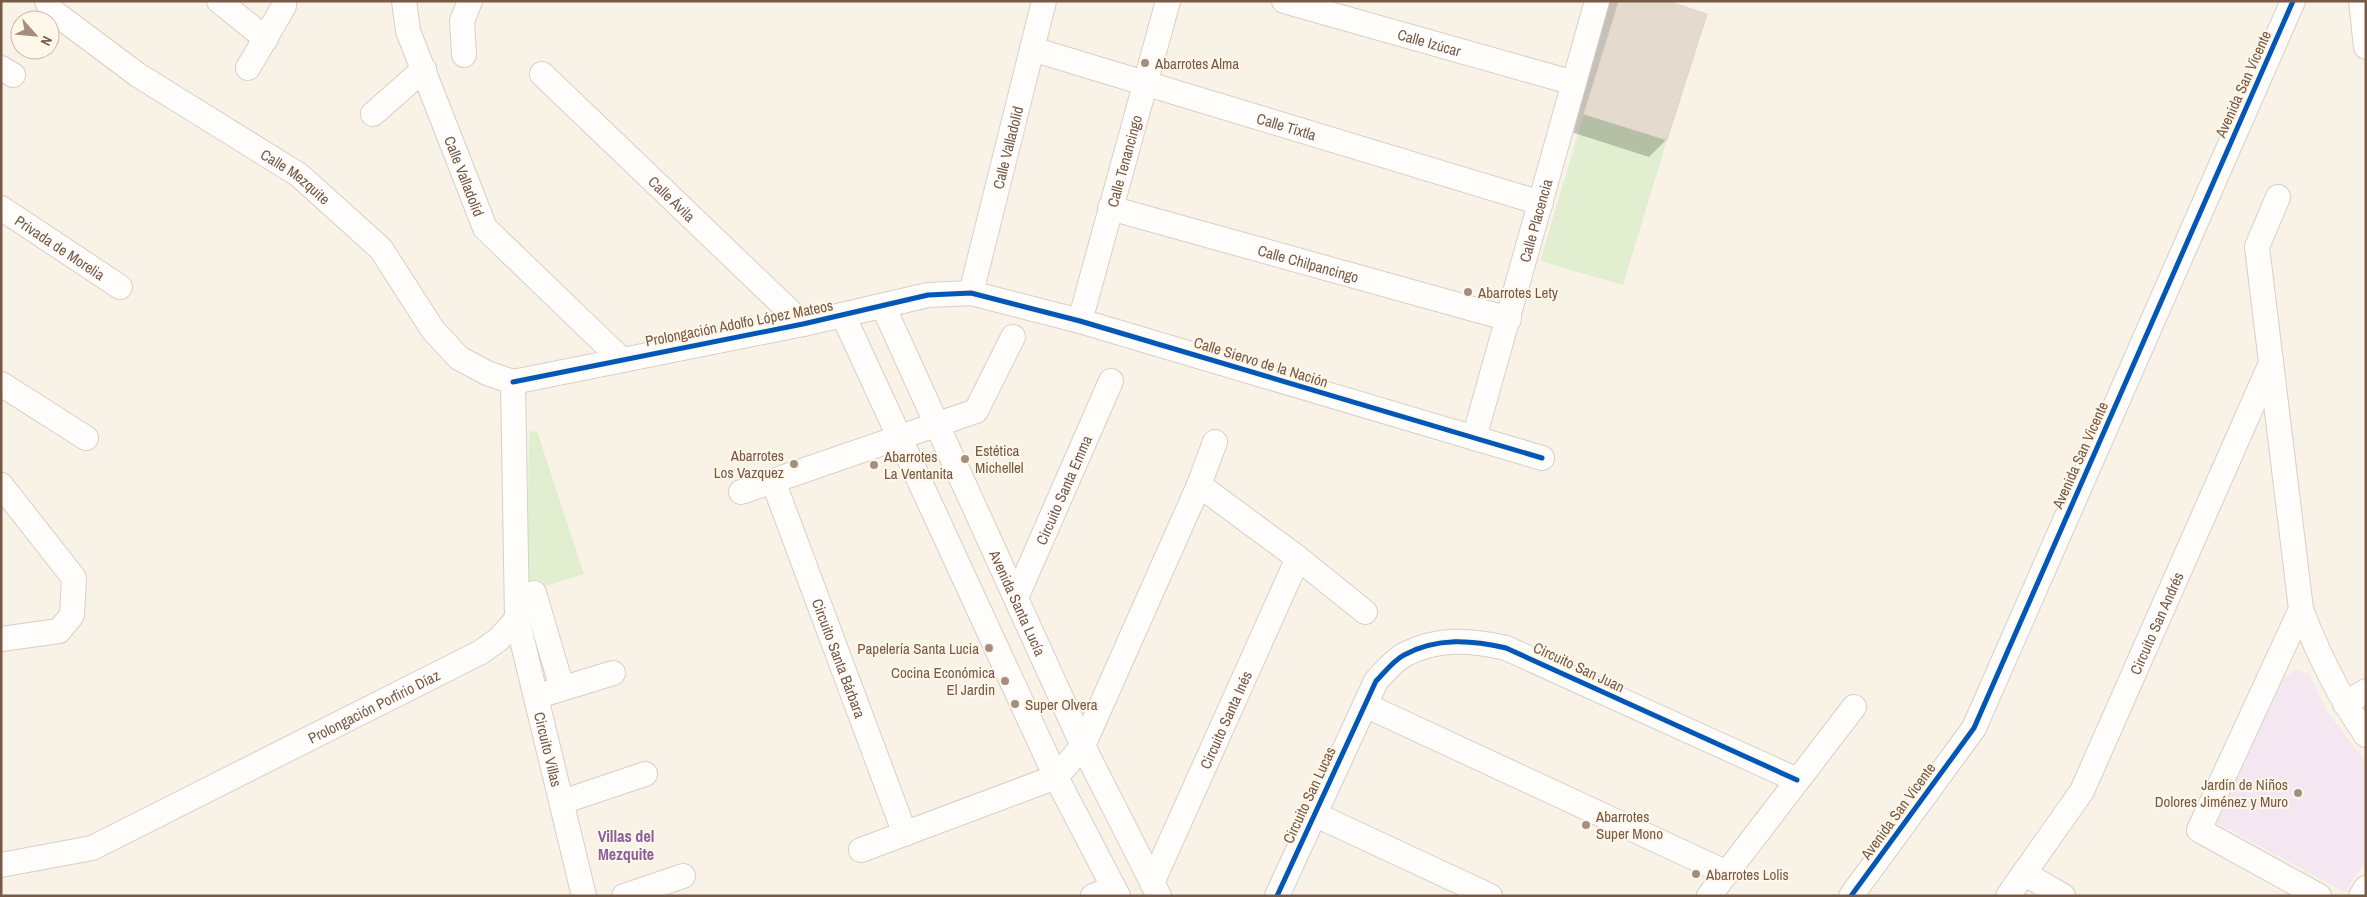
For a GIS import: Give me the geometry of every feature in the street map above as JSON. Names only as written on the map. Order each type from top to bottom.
[{"type":"street","name":"Calle Mezquite","points":[[47,1],[50,10],[138,75],[299,175],[381,249],[433,330],[460,358],[487,373],[513,382]]},
{"type":"street","points":[[219,1],[266,39]]},
{"type":"street","points":[[248,68],[284,6],[284,1]]},
{"type":"street","name":"Calle Valladolid","points":[[404,1],[408,30],[485,228],[622,360]]},
{"type":"street","points":[[464,55],[462,21],[470,1]]},
{"type":"street","name":"Calle Valladolid","points":[[971,292],[1044,1]]},
{"type":"street","name":"Calle Tenancingo","points":[[1080,321],[1168,1]]},
{"type":"street","name":"Calle Izúcar","points":[[1284,1],[1574,83]]},
{"type":"street","name":"Calle Placencia","points":[[1474,438],[1597,1]]},
{"type":"street","name":"Avenida San Vicente","points":[[1851,896],[1974,728],[2293,1]]},
{"type":"street","points":[[2360,1],[2366,47]]},
{"type":"street","name":"Calle Tixtla","points":[[1032,49],[1541,203]]},
{"type":"street","points":[[373,114],[424,69]]},
{"type":"street","name":"Calle Ávila","points":[[542,74],[803,324]]},
{"type":"street","points":[[2278,196],[2257,247],[2301,609],[2318,654],[2344,704],[2366,735]]},
{"type":"street","name":"Privada de Morelia","points":[[1,208],[120,287]]},
{"type":"street","name":"Calle Chilpancingo","points":[[1110,208],[1509,319]]},
{"type":"street","name":"Prolongación Adolfo López Mateos","points":[[513,382],[803,324],[928,295],[971,292]]},
{"type":"street","name":"Calle Siervo de la Nación","points":[[971,292],[1080,321],[1542,458]]},
{"type":"street","name":"Avenida Santa Lucía","points":[[883,306],[1083,746],[1155,889]]},
{"type":"street","points":[[842,315],[1108,893]]},
{"type":"street","points":[[741,492],[976,411],[1013,337]]},
{"type":"street","name":"Circuito San Andrés","points":[[2008,896],[2082,791],[2271,363]]},
{"type":"street","name":"Circuito Santa Emma","points":[[1016,598],[1111,381]]},
{"type":"street","points":[[513,382],[517,619]]},
{"type":"street","points":[[1,384],[86,438]]},
{"type":"street","points":[[861,850],[1056,777],[1083,746],[1199,485],[1215,442]]},
{"type":"street","name":"Circuito Santa Bárbara","points":[[773,481],[905,834]]},
{"type":"street","points":[[1,484],[74,578],[72,615],[59,631],[1,639]]},
{"type":"street","points":[[1199,485],[1298,558],[1365,612]]},
{"type":"street","name":"Circuito Santa Inés","points":[[1155,889],[1298,558]]},
{"type":"street","points":[[534,593],[562,688]]},
{"type":"street","points":[[2301,609],[2199,830],[2319,896]]},
{"type":"street","name":"Circuito Villas","points":[[517,619],[584,896]]},
{"type":"street","name":"Prolongación Porfirio Díaz","points":[[1,865],[92,848],[481,652],[499,639],[517,619]]},
{"type":"street","name":"Circuito San Juan","points":[[1365,705],[1376,681],[1403,655],[1433,644],[1455,641],[1488,644],[1506,648],[1797,780]]},
{"type":"street","name":"Circuito Villas","points":[[536,697],[614,673]]},
{"type":"street","points":[[2344,704],[2366,690]]},
{"type":"street","points":[[1365,705],[1727,873]]},
{"type":"street","name":"Circuito San Lucas","points":[[1277,896],[1365,705]]},
{"type":"street","points":[[1709,896],[1854,706]]},
{"type":"street","name":"Circuito Villas","points":[[562,802],[645,774]]},
{"type":"street","name":"Circuito San Lucas","points":[[1314,814],[1490,896]]},
{"type":"street","points":[[2024,873],[2063,896]]},
{"type":"street","points":[[624,896],[683,876]]},
{"type":"street","points":[[2361,896],[2366,888]]},
{"type":"shaded area","name":"Jardín de Niños Dolores Jiménez y Muro","points":[[2296,670],[2309,674],[2327,712],[2366,763],[2366,860],[2345,892],[2217,823],[2284,678]]},
{"type":"green space","points":[[1584,114],[1667,140],[1623,285],[1540,261]]},
{"type":"green space","points":[[537,431],[584,574],[546,586],[539,580],[527,581],[529,432]]},
{"type":"building","points":[[1619,1],[1667,1],[1707,14],[1667,140],[1584,114]]},
{"type":"cycle path","points":[[1851,896],[1974,728],[2293,1]]},
{"type":"cycle path","points":[[513,382],[803,324],[928,295],[971,293],[1080,321],[1542,458]]},
{"type":"cycle path","points":[[1277,896],[1376,681],[1400,657],[1429,645],[1467,642],[1506,648],[1797,780]]},
{"type":"place","name":"Abarrotes Alma","points":[[1145,63]]},
{"type":"place","name":"Abarrotes Lety","points":[[1468,292]]},
{"type":"place","name":"Estética Michellel","points":[[965,459]]},
{"type":"place","name":"Abarrotes Los Vazquez","points":[[794,464]]},
{"type":"place","name":"Abarrotes La Ventanita","points":[[874,465]]},
{"type":"place","name":"Papelería Santa Lucia","points":[[989,648]]},
{"type":"place","name":"Cocina Económica El Jardin","points":[[1005,681]]},
{"type":"place","name":"Super Olvera","points":[[1015,704]]},
{"type":"place","name":"Jardín de Niños Dolores Jiménez y Muro","points":[[2298,793]]},
{"type":"place","name":"Abarrotes Super Mono","points":[[1586,825]]},
{"type":"place","name":"Abarrotes Lolis","points":[[1696,874]]},
{"type":"district","name":"Villas del Mezquite","points":[[626,845]]}]
